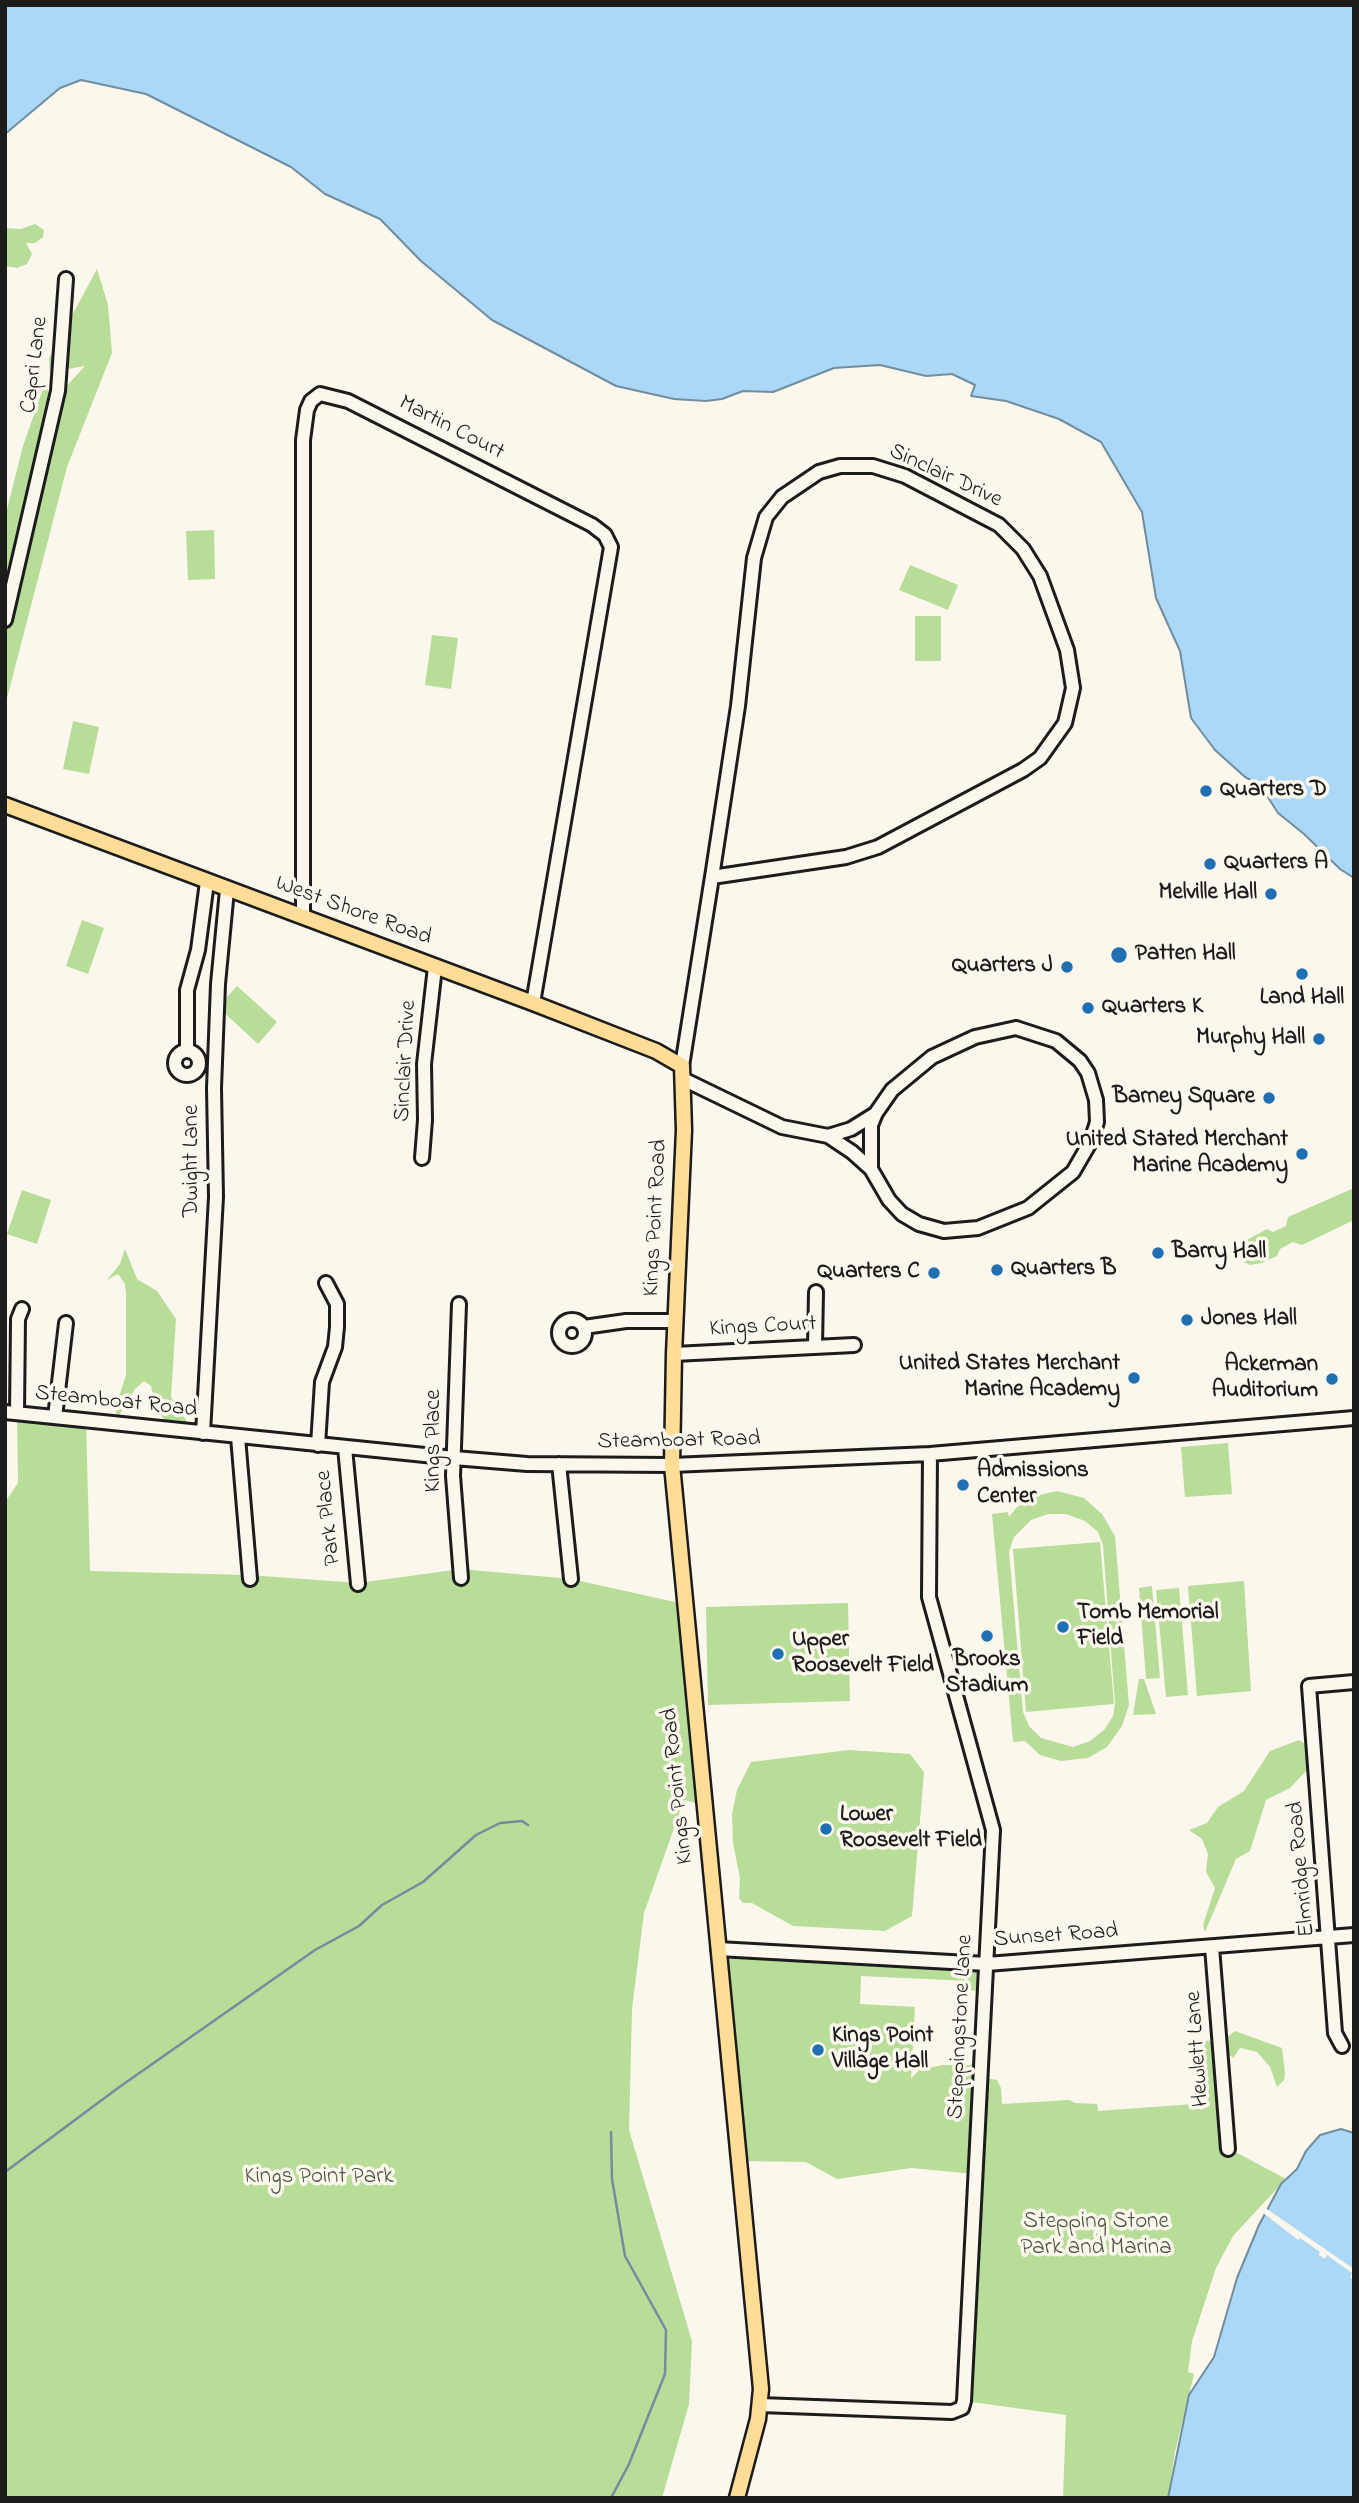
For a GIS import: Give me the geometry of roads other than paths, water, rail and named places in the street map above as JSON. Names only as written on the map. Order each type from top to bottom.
[{"type":"main road","name":"West Shore Road","points":[[5,805],[656,1051],[684,1073]]},
{"type":"main road","name":"Kings Point Road","points":[[684,1073],[672,1465],[760,2372],[760,2405],[737,2498]]},
{"type":"street","name":"Capri Lane","points":[[5,620],[58,391],[66,279]]},
{"type":"street","name":"Martin Court","points":[[303,917],[303,440],[307,410],[311,401],[320,394],[348,401],[592,525],[605,535],[611,547],[533,1003]]},
{"type":"street","name":"Sinclair Drive","points":[[684,1073],[712,877],[738,706],[754,558],[766,517],[782,496],[819,472],[840,466],[873,466],[905,476],[999,525],[1023,549],[1040,576],[1066,650],[1072,674],[1071,704],[1055,741],[1040,758],[1023,770],[878,847],[846,857],[712,877]]},
{"type":"street","points":[[187,1051],[187,990],[198,950],[207,882]]},
{"type":"street","name":"Dwight Lane","points":[[203,1433],[216,1197],[214,1088],[218,984],[227,890]]},
{"type":"street","name":"Sinclair Drive","points":[[422,1158],[425,1120],[424,1064],[435,967]]},
{"type":"street","points":[[684,1073],[782,1127],[828,1136],[871,1169],[889,1200],[902,1214],[919,1224],[944,1231],[978,1228],[1028,1208],[1059,1186],[1084,1155],[1097,1122],[1092,1083],[1080,1061],[1056,1041],[1016,1028],[975,1037],[932,1057],[892,1090],[871,1125],[871,1169]]},
{"type":"street","points":[[828,1136],[850,1129],[876,1113]]},
{"type":"street","points":[[318,1445],[322,1382],[335,1347],[337,1327],[337,1304],[326,1283]]},
{"type":"street","points":[[815,1346],[816,1292]]},
{"type":"street","name":"Kings Place","points":[[459,1304],[454,1458],[461,1578]]},
{"type":"street","points":[[11,1413],[18,1319],[22,1309]]},
{"type":"street","points":[[584,1328],[619,1321],[675,1321]]},
{"type":"street","points":[[55,1417],[66,1323]]},
{"type":"street","name":"Kings Court","points":[[674,1354],[854,1345]]},
{"type":"street","name":"Steamboat Road","points":[[11,1413],[345,1448],[559,1465],[672,1465],[930,1454],[1354,1419]]},
{"type":"street","points":[[238,1437],[250,1580]]},
{"type":"street","name":"Park Place","points":[[345,1448],[358,1584]]},
{"type":"street","name":"Steppingstone Lane","points":[[760,2405],[953,2412],[963,2405],[993,1830],[929,1597],[930,1454]]},
{"type":"street","points":[[559,1465],[571,1579]]},
{"type":"street","name":"Elmridge Road","points":[[1342,2046],[1335,2033],[1330,1937],[1309,1686],[1354,1682]]},
{"type":"street","name":"Sunset Road","points":[[718,1949],[987,1964],[1354,1935]]},
{"type":"street","name":"Hewlett Lane","points":[[1212,1947],[1228,2148]]},
{"type":"water","points":[[5,5],[1354,5],[1354,878],[1340,869],[1278,813],[1260,785],[1245,777],[1215,750],[1191,718],[1180,651],[1156,598],[1142,512],[1101,442],[1059,419],[1006,401],[971,396],[975,385],[952,374],[926,376],[880,365],[834,368],[773,392],[743,391],[722,399],[706,401],[674,399],[616,386],[492,320],[421,261],[380,219],[325,194],[291,167],[146,94],[81,80],[60,88],[5,134]]},
{"type":"water","points":[[1341,2129],[1354,2133],[1354,2498],[1168,2498],[1189,2395],[1214,2357],[1237,2278],[1259,2225],[1281,2184],[1297,2169],[1306,2151],[1320,2135]]},
{"type":"waterway","points":[[5,2172],[118,2088],[315,1950],[359,1926],[382,1905],[423,1882],[476,1835],[500,1823],[522,1821],[528,1825]]},
{"type":"waterway","points":[[611,2132],[612,2179],[625,2256],[666,2330],[665,2374],[629,2464],[611,2498]]},
{"type":"place","name":"Quarters D","points":[[1206,791]]},
{"type":"place","name":"Quarters A","points":[[1210,864]]},
{"type":"place","name":"Melville Hall","points":[[1271,894]]},
{"type":"place","name":"Patten Hall","points":[[1119,955]]},
{"type":"place","name":"Quarters J","points":[[1067,967]]},
{"type":"place","name":"Land Hall","points":[[1302,974]]},
{"type":"place","name":"Quarters K","points":[[1088,1008]]},
{"type":"place","name":"Murphy Hall","points":[[1319,1039]]},
{"type":"place","name":"Barney Square","points":[[1269,1098]]},
{"type":"place","name":"United Stated Merchant Marine Academy","points":[[1302,1154]]},
{"type":"place","name":"Barry Hall","points":[[1158,1253]]},
{"type":"place","name":"Quarters B","points":[[997,1270]]},
{"type":"place","name":"Quarters C","points":[[934,1273]]},
{"type":"place","name":"Jones Hall","points":[[1187,1320]]},
{"type":"place","name":"United States Merchant Marine Academy","points":[[1134,1378]]},
{"type":"place","name":"Ackerman Auditorium","points":[[1332,1379]]},
{"type":"place","name":"Admissions Center","points":[[963,1485]]},
{"type":"place","name":"Tomb Memorial Field","points":[[1063,1627]]},
{"type":"place","name":"Brooks Stadium","points":[[987,1636]]},
{"type":"place","name":"Upper Roosevelt Field","points":[[778,1654]]},
{"type":"place","name":"Lower Roosevelt Field","points":[[826,1829]]},
{"type":"place","name":"Kings Point Village Hall","points":[[818,2050]]},
{"type":"park label","name":"Kings Point Park","points":[[319,2178]]},
{"type":"park label","name":"Stepping Stone Park and Marina","points":[[1096,2236]]}]
